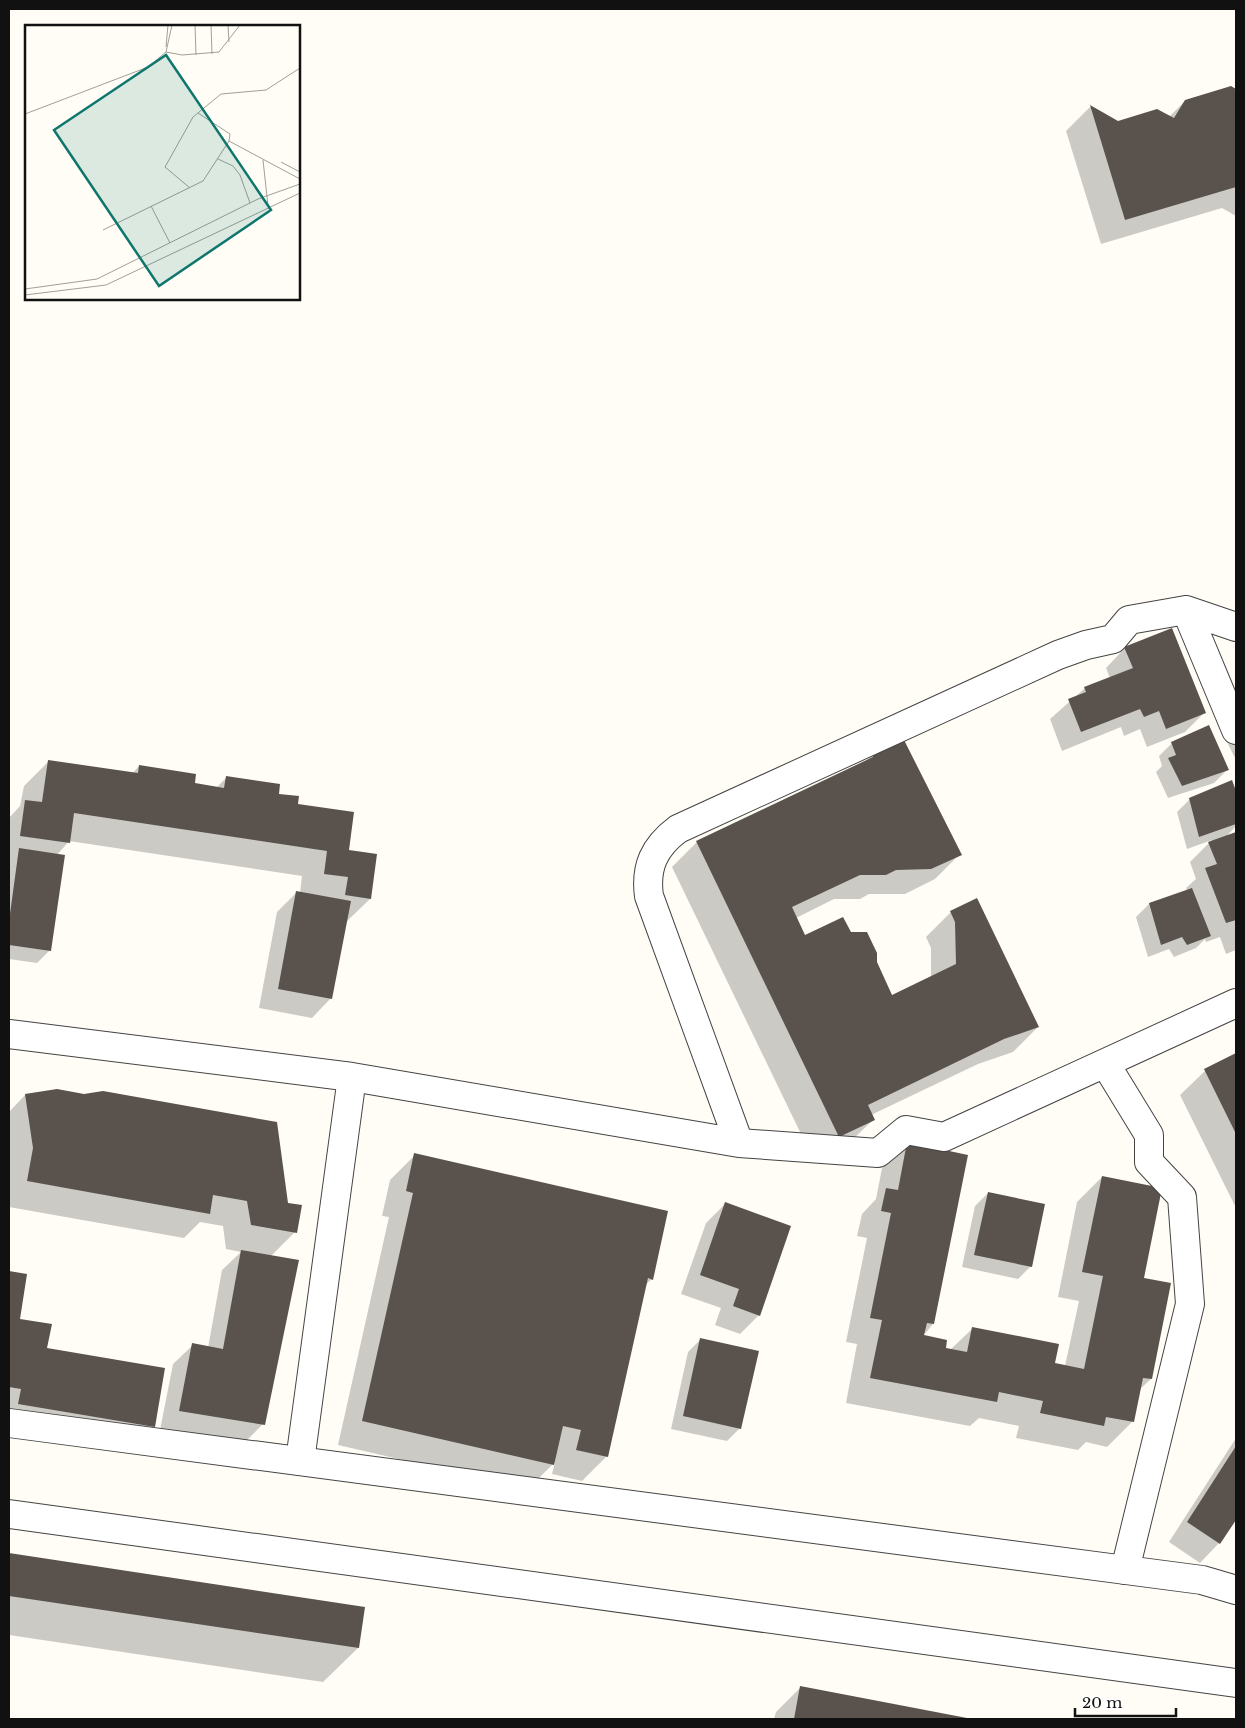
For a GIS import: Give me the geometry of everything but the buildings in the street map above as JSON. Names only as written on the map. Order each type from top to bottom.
[{"type":"street","points":[[1186,610],[1236,730]]},
{"type":"street","points":[[739,1143],[649,896],[647,880],[649,865],[656,850],[665,839],[678,829],[1058,655],[1113,639],[1130,620],[1186,610],[1236,627]]},
{"type":"street","points":[[9,1034],[352,1078],[739,1143],[878,1153],[906,1130],[944,1137],[1236,1002]]},
{"type":"street","points":[[1105,1063],[1149,1135],[1149,1162],[1182,1197],[1190,1304],[1125,1570]]},
{"type":"street","points":[[300,1461],[352,1078]]},
{"type":"street","points":[[9,1423],[1202,1580],[1236,1590]]},
{"type":"street","points":[[9,1514],[1236,1683]]}]
